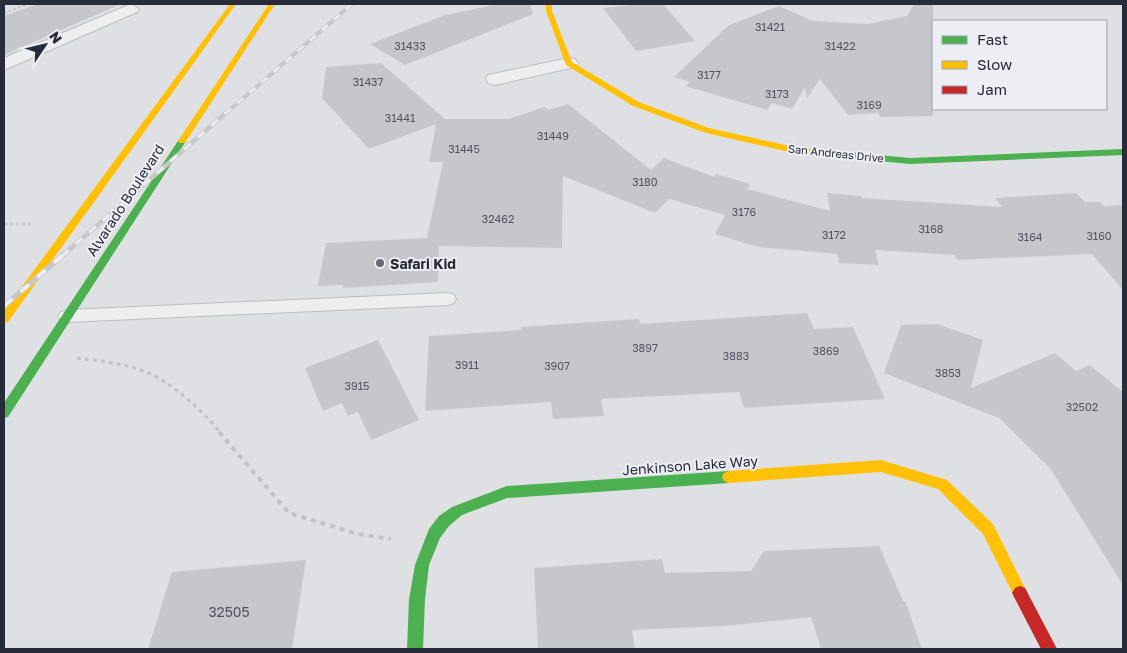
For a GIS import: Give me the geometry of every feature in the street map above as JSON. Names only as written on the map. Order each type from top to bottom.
[{"type":"street","name":"Alvarado Boulevard","points":[[4,319],[233,4]]},
{"type":"street","name":"Alvarado Boulevard","points":[[4,413],[40,355],[272,4]]},
{"type":"street","points":[[495,79],[569,63],[549,11],[549,4]]},
{"type":"street","points":[[4,65],[131,9]]},
{"type":"street","name":"San Andreas Drive","points":[[569,63],[636,104],[706,130],[794,150],[910,161],[1123,152]]},
{"type":"street","name":"Jenkinson Lake Way","points":[[427,545],[445,520],[475,503],[507,492],[881,466],[942,484],[988,529],[1049,649]]},
{"type":"street","points":[[415,649],[420,565],[427,545]]},
{"type":"lane","points":[[67,316],[448,299]]},
{"type":"path","points":[[4,13],[28,4]]},
{"type":"path","points":[[40,355],[106,362],[152,375],[201,410],[289,513],[358,534],[427,545]]},
{"type":"building","points":[[38,4],[121,4],[4,55],[4,16]]},
{"type":"building","points":[[499,4],[530,4],[533,14],[405,65],[370,44],[445,15]]},
{"type":"building","points":[[639,4],[663,4],[695,41],[636,51],[603,8]]},
{"type":"building","points":[[914,4],[933,4],[933,116],[881,117],[878,113],[848,115],[820,79],[807,98],[805,87],[792,109],[772,103],[767,110],[685,86],[690,82],[674,77],[729,25],[779,6],[813,21],[868,24],[907,16]]},
{"type":"building","points":[[381,63],[445,119],[509,119],[544,107],[549,110],[568,104],[651,170],[664,158],[714,177],[716,174],[750,184],[747,189],[830,211],[827,193],[861,196],[861,198],[1002,207],[995,198],[1076,193],[1085,202],[1100,202],[1104,206],[1123,205],[1123,290],[1092,254],[957,260],[955,255],[875,250],[879,265],[839,263],[837,254],[758,247],[715,234],[725,215],[669,199],[655,213],[563,176],[562,248],[439,246],[438,282],[343,288],[343,285],[318,286],[326,243],[427,238],[443,162],[429,162],[436,124],[369,149],[322,98],[326,67]]},
{"type":"building","points":[[807,313],[814,329],[853,327],[885,399],[744,408],[739,392],[601,399],[604,416],[553,419],[551,402],[425,411],[429,336],[521,330],[521,327],[606,321],[639,319],[640,324]]},
{"type":"building","points":[[937,324],[983,340],[971,388],[1055,353],[1076,371],[1090,365],[1123,392],[1123,585],[1050,468],[999,418],[884,373],[901,325]]},
{"type":"building","points":[[378,340],[419,420],[371,440],[358,412],[348,416],[342,403],[323,411],[305,368]]},
{"type":"building","points":[[879,546],[903,601],[905,601],[922,649],[821,649],[811,617],[725,626],[632,630],[635,649],[538,649],[534,568],[662,559],[665,573],[751,571],[764,551]]},
{"type":"building","points":[[306,560],[292,649],[148,649],[172,572]]},
{"type":"railway","points":[[225,114],[352,4]]},
{"type":"railway","points":[[62,256],[226,113]]},
{"type":"railway","points":[[4,306],[63,255]]},
{"type":"traffic: fast","points":[[4,413],[182,141]]},
{"type":"traffic: fast","points":[[847,155],[910,161],[1123,152]]},
{"type":"traffic: fast","points":[[415,649],[417,599],[422,565],[434,534],[444,521],[457,511],[507,492],[729,477]]},
{"type":"traffic: slow","points":[[4,319],[233,4]]},
{"type":"traffic: slow","points":[[182,141],[272,4]]},
{"type":"traffic: slow","points":[[549,4],[549,11],[569,63],[636,104],[706,130],[794,150],[847,155]]},
{"type":"traffic: slow","points":[[729,477],[881,466],[942,484],[988,529],[1020,593]]},
{"type":"traffic: jam","points":[[1020,593],[1049,649]]},
{"type":"place","name":"Safari Kid","points":[[380,263]]}]
